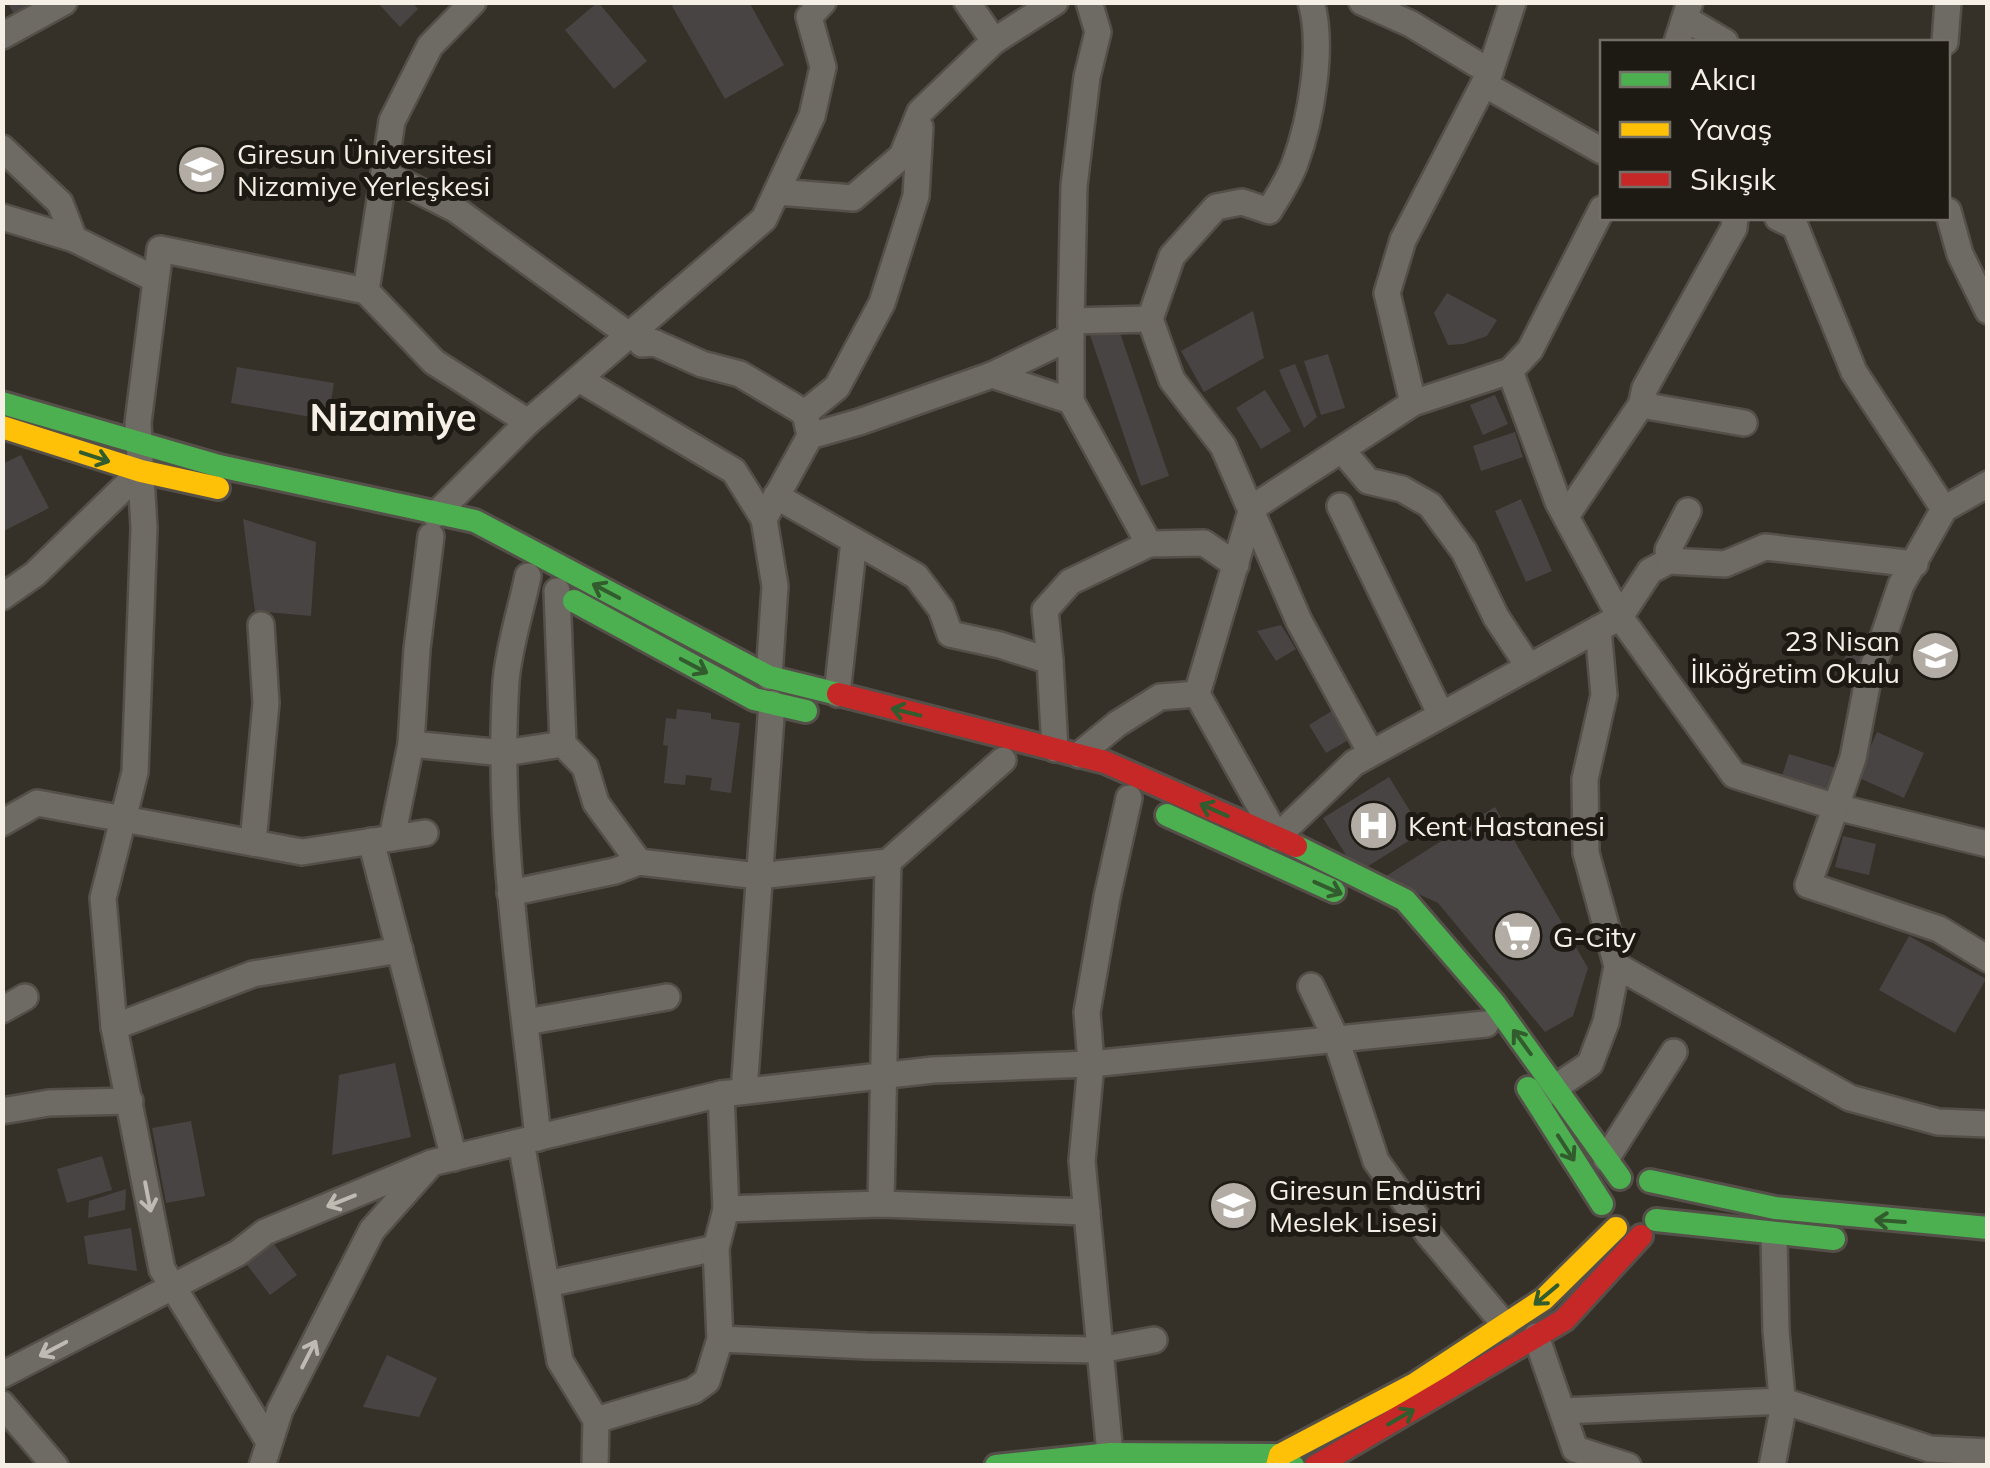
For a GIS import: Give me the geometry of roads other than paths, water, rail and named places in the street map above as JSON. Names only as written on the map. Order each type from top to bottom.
[{"type":"street","points":[[2,36],[64,2]]},
{"type":"street","points":[[366,291],[392,121],[430,46],[473,2]]},
{"type":"street","points":[[967,2],[994,41]]},
{"type":"street","points":[[777,192],[853,198],[902,156],[920,112],[994,41],[1055,2]]},
{"type":"street","points":[[1090,2],[1098,32],[1086,78],[1074,186],[1071,401],[1149,544]]},
{"type":"street","points":[[1310,2],[1317,24],[1309,114],[1294,166],[1269,212],[1242,202],[1216,206],[1172,256],[1150,320],[1172,380],[1223,446],[1300,622],[1372,753]]},
{"type":"street","points":[[1362,2],[1417,13],[1487,78],[1600,150]]},
{"type":"street","points":[[1413,403],[1387,293],[1403,240],[1487,78],[1513,2]]},
{"type":"street","points":[[1945,40],[1948,2]]},
{"type":"street","points":[[443,1160],[400,950],[382,839],[411,744],[417,649],[432,531],[528,422],[764,219],[812,116],[823,66],[809,7]]},
{"type":"street","points":[[1684,21],[1721,40]]},
{"type":"street","points":[[596,1420],[693,1391],[707,1381],[720,1339],[716,1248],[726,1209],[733,1092],[758,876],[770,690],[776,586],[770,508],[808,424],[837,387],[882,303],[916,196],[920,112]]},
{"type":"street","points":[[2,148],[60,203],[74,239]]},
{"type":"street","points":[[384,173],[455,209],[622,341],[655,343],[702,364],[740,374],[808,424],[859,422],[992,376],[1072,329],[1150,320]]},
{"type":"street","points":[[1277,838],[1198,694],[1252,508],[1413,403],[1510,371],[1530,350],[1600,212]]},
{"type":"street","points":[[2,218],[74,239],[155,279]]},
{"type":"street","points":[[1950,218],[1960,254],[1988,310]]},
{"type":"street","points":[[1566,516],[1641,405],[1645,388],[1734,228],[1735,220]]},
{"type":"street","points":[[1782,220],[1795,226],[1854,372],[1944,509]]},
{"type":"street","points":[[266,1454],[162,1269],[114,1027],[103,898],[135,772],[144,528],[138,423],[160,249],[366,291],[434,362],[528,422]]},
{"type":"street","points":[[1510,371],[1609,623],[1734,775],[1836,807],[1988,844]]},
{"type":"street","points":[[992,376],[1071,401]]},
{"type":"street","points":[[579,379],[734,471],[770,508],[854,541],[916,576],[941,610],[950,634],[1050,662]]},
{"type":"street","points":[[2,402],[432,531],[475,521],[770,690],[1105,762],[1405,900],[1494,1003],[1616,1228]]},
{"type":"street","points":[[1641,405],[1744,423]]},
{"type":"street","points":[[2,427],[140,471],[334,514]]},
{"type":"street","points":[[1342,450],[1368,481],[1402,489],[1430,504],[1464,551],[1496,617],[1529,667]]},
{"type":"street","points":[[2,597],[36,574],[140,471]]},
{"type":"street","points":[[1986,489],[1944,509],[1901,585],[1867,685],[1853,758],[1808,885],[1939,929],[1988,959]]},
{"type":"street","points":[[1340,506],[1441,715]]},
{"type":"street","points":[[1668,561],[1668,550],[1688,510]]},
{"type":"street","points":[[833,706],[854,541]]},
{"type":"street","points":[[1067,752],[1050,662],[1045,610],[1070,582],[1149,544],[1204,542],[1236,565]]},
{"type":"street","points":[[1277,838],[1354,763],[1609,623],[1650,571],[1668,561],[1725,564],[1765,546],[1915,564]]},
{"type":"street","points":[[595,1466],[596,1420],[560,1361],[529,1140],[526,1022],[510,893],[504,753],[506,676],[521,572],[754,699],[770,690]]},
{"type":"street","points":[[556,592],[563,744],[584,768],[596,803],[639,862]]},
{"type":"street","points":[[1545,1094],[1590,1064],[1606,1022],[1617,966],[1586,852],[1585,780],[1604,696],[1609,623]]},
{"type":"street","points":[[253,843],[266,704],[262,626]]},
{"type":"street","points":[[1067,752],[1160,696],[1198,694]]},
{"type":"street","points":[[411,744],[504,753],[563,744]]},
{"type":"street","points":[[510,893],[616,871],[639,862],[758,876],[888,862],[993,757],[1096,783],[1393,922],[1613,1168],[1736,1204],[1819,1216],[1988,1228]]},
{"type":"street","points":[[1110,1454],[1082,1161],[1091,1064],[1086,1012],[1129,798]]},
{"type":"street","points":[[2,823],[37,803],[302,852],[425,832]]},
{"type":"street","points":[[882,1204],[888,862]]},
{"type":"street","points":[[114,1027],[252,974],[400,950]]},
{"type":"street","points":[[1617,966],[1850,1098],[1938,1122],[1988,1124]]},
{"type":"street","points":[[1311,986],[1336,1040],[1376,1161],[1428,1235],[1504,1326]]},
{"type":"street","points":[[526,1022],[666,997]]},
{"type":"street","points":[[2,1376],[238,1253],[264,1232],[443,1160],[733,1092],[934,1070],[1091,1064],[1486,1024]]},
{"type":"street","points":[[1602,1204],[1613,1168],[1674,1052]]},
{"type":"street","points":[[2,1111],[50,1103],[130,1101]]},
{"type":"street","points":[[266,1454],[280,1410],[372,1230],[443,1160]]},
{"type":"street","points":[[1325,1463],[1564,1320],[1648,1228],[1662,1199],[1650,1181]]},
{"type":"street","points":[[726,1209],[882,1204],[1087,1212]]},
{"type":"street","points":[[996,1466],[1110,1454],[1284,1462],[1415,1384],[1544,1299],[1616,1228],[1856,1240]]},
{"type":"street","points":[[1772,1466],[1783,1401],[1776,1330],[1774,1235]]},
{"type":"street","points":[[1894,1242],[1988,1248]]},
{"type":"street","points":[[547,1284],[716,1248]]},
{"type":"street","points":[[1536,1336],[1575,1449],[1624,1465]]},
{"type":"street","points":[[720,1339],[1100,1350],[1154,1340]]},
{"type":"street","points":[[1563,1411],[1783,1401],[1930,1449],[1988,1452]]},
{"type":"street","points":[[2,1404],[55,1466]]},
{"type":"place","name":"Giresun Üniversitesi Nizamiye Yerleşkesi","points":[[202,169]]},
{"type":"place","name":"23 Nisan İlköğretim Okulu","points":[[1935,656]]},
{"type":"place","name":"Kent Hastanesi","points":[[1373,825]]},
{"type":"place","name":"G-City","points":[[1518,936]]},
{"type":"place","name":"Giresun Endüstri Meslek Lisesi","points":[[1234,1205]]},
{"type":"district","name":"Nizamiye","points":[[393,417]]}]
